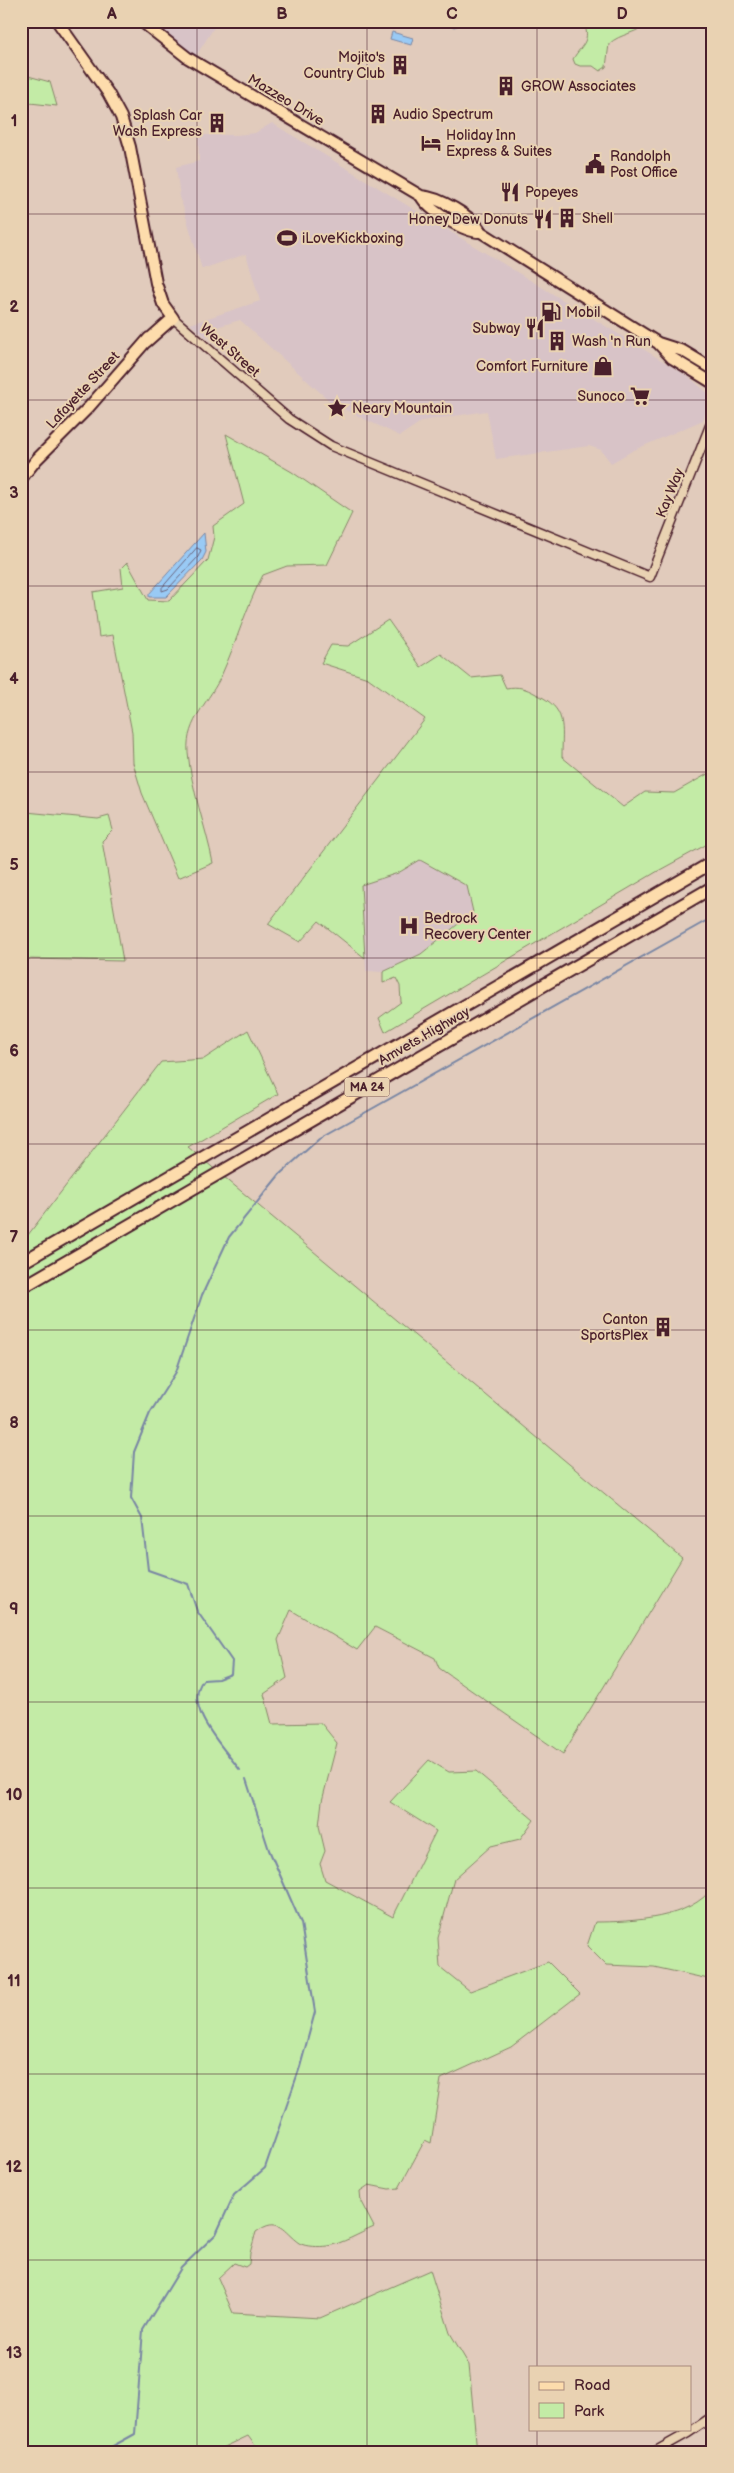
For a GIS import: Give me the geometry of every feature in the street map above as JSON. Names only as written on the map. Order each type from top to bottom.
[{"type":"highway","name":"Amvets Highway","points":[[21,1263],[713,862]]},
{"type":"highway","name":"Amvets Highway","points":[[21,1288],[713,887]]},
{"type":"main road","name":"West Street","points":[[57,21],[108,93],[121,117],[130,147],[156,283],[170,316]]},
{"type":"main road","name":"Mazzeo Drive","points":[[141,21],[188,58],[421,196],[426,205],[466,230],[481,232],[658,343],[672,358],[713,383]]},
{"type":"main road","name":"Lafayette Street","points":[[21,479],[170,316]]},
{"type":"main road","name":"Mazzeo Drive","points":[[658,343],[678,349],[713,369]]},
{"type":"street","name":"West Street","points":[[170,316],[289,419],[321,441],[354,457],[650,577]]},
{"type":"street","name":"Kay Way","points":[[650,577],[713,418]]},
{"type":"street","points":[[654,2452],[713,2416]]},
{"type":"shaded area","points":[[149,21],[218,21],[196,56]]},
{"type":"shaded area","points":[[272,123],[689,377],[710,395],[710,402],[703,420],[632,451],[611,463],[601,450],[589,446],[496,459],[487,411],[422,421],[400,436],[333,404],[240,320],[210,329],[207,335],[209,340],[190,324],[260,301],[246,254],[202,269],[180,197],[176,167],[199,161],[198,135],[255,133]]},
{"type":"shaded area","name":"Bedrock Recovery Center","points":[[420,860],[467,886],[473,912],[421,954],[383,972],[366,971],[361,885],[398,873]]},
{"type":"green space","points":[[583,21],[649,21],[640,29],[613,40],[609,44],[606,67],[600,71],[593,66],[575,64],[573,59],[585,42],[586,28]]},
{"type":"green space","points":[[21,74],[50,82],[57,106],[21,102]]},
{"type":"green space","points":[[226,434],[292,472],[352,513],[327,565],[287,566],[263,575],[257,587],[222,674],[190,730],[188,741],[192,780],[213,863],[178,878],[142,793],[133,763],[132,732],[113,635],[99,637],[93,592],[123,587],[121,568],[127,562],[148,600],[169,601],[208,560],[214,537],[213,526],[244,504]]},
{"type":"green space","points":[[388,620],[421,667],[441,654],[471,678],[500,675],[506,688],[518,687],[525,689],[554,706],[561,720],[562,757],[623,807],[645,792],[674,793],[713,771],[713,841],[658,871],[385,1032],[379,1018],[401,1002],[400,986],[396,978],[383,983],[383,972],[421,954],[473,912],[467,886],[420,860],[398,873],[361,885],[365,958],[319,921],[300,942],[268,924],[425,719],[368,678],[321,663],[331,645],[348,646]]},
{"type":"green space","points":[[26,812],[98,819],[109,816],[113,830],[102,841],[123,961],[27,959],[21,954],[21,819]]},
{"type":"green space","points":[[248,1030],[278,1094],[188,1147],[682,1558],[563,1754],[439,1668],[435,1658],[375,1627],[357,1650],[291,1610],[278,1640],[287,1678],[264,1694],[272,1724],[321,1723],[337,1743],[322,1801],[319,1826],[325,1851],[320,1864],[325,1880],[393,1917],[436,1831],[390,1802],[429,1760],[449,1772],[476,1771],[534,1820],[520,1839],[491,1846],[454,1879],[438,1938],[440,1967],[470,1991],[548,1962],[580,1994],[511,2047],[441,2079],[431,2143],[425,2140],[399,2188],[389,2189],[369,2185],[360,2191],[361,2202],[374,2227],[339,2243],[316,2247],[299,2243],[280,2227],[270,2225],[256,2232],[249,2264],[245,2267],[234,2263],[218,2278],[233,2313],[320,2318],[430,2270],[450,2333],[469,2365],[477,2452],[260,2452],[248,2436],[214,2452],[21,2452],[21,1244],[161,1062],[204,1059]]},
{"type":"green space","points":[[713,1887],[713,1980],[654,1967],[606,1965],[587,1946],[595,1922],[642,1919],[675,1912],[703,1898]]},
{"type":"water","points":[[443,21],[471,21],[454,27]]},
{"type":"water","points":[[392,32],[413,38],[411,45],[390,39]]},
{"type":"water","points":[[204,533],[206,552],[202,560],[166,597],[149,597],[149,594]]},
{"type":"waterway","points":[[240,1770],[208,1727],[201,1715],[198,1702],[198,1691],[203,1680],[218,1679],[231,1674],[232,1661],[197,1611],[188,1584],[148,1570],[142,1518],[131,1498],[134,1452],[150,1413],[176,1372],[202,1295],[229,1237],[280,1174],[320,1138],[713,917]]},
{"type":"waterway","points":[[102,2452],[135,2434],[143,2330],[181,2268],[216,2234],[234,2195],[265,2168],[300,2067],[315,2012],[301,1923],[269,1850],[246,1779]]},
{"type":"place","name":"Mojito's Country Club","points":[[400,65]]},
{"type":"place","name":"GROW Associates","points":[[506,86]]},
{"type":"place","name":"Audio Spectrum","points":[[378,114]]},
{"type":"place","name":"Splash Car Wash Express","points":[[217,123]]},
{"type":"place","name":"Holiday Inn Express & Suites","points":[[431,143]]},
{"type":"place","name":"Randolph Post Office","points":[[595,164]]},
{"type":"place","name":"Popeyes","points":[[510,192]]},
{"type":"place","name":"Shell","points":[[567,218]]},
{"type":"place","name":"Honey Dew Donuts","points":[[543,219]]},
{"type":"place","name":"iLoveKickboxing","points":[[287,238]]},
{"type":"place","name":"Mobil","points":[[551,312]]},
{"type":"place","name":"Subway","points":[[535,328]]},
{"type":"place","name":"Wash 'n Run","points":[[557,341]]},
{"type":"place","name":"Comfort Furniture","points":[[603,366]]},
{"type":"place","name":"Sunoco","points":[[640,396]]},
{"type":"place","name":"Neary Mountain","points":[[337,408]]},
{"type":"place","name":"Bedrock Recovery Center","points":[[409,926]]},
{"type":"place","name":"Canton SportsPlex","points":[[663,1327]]}]
